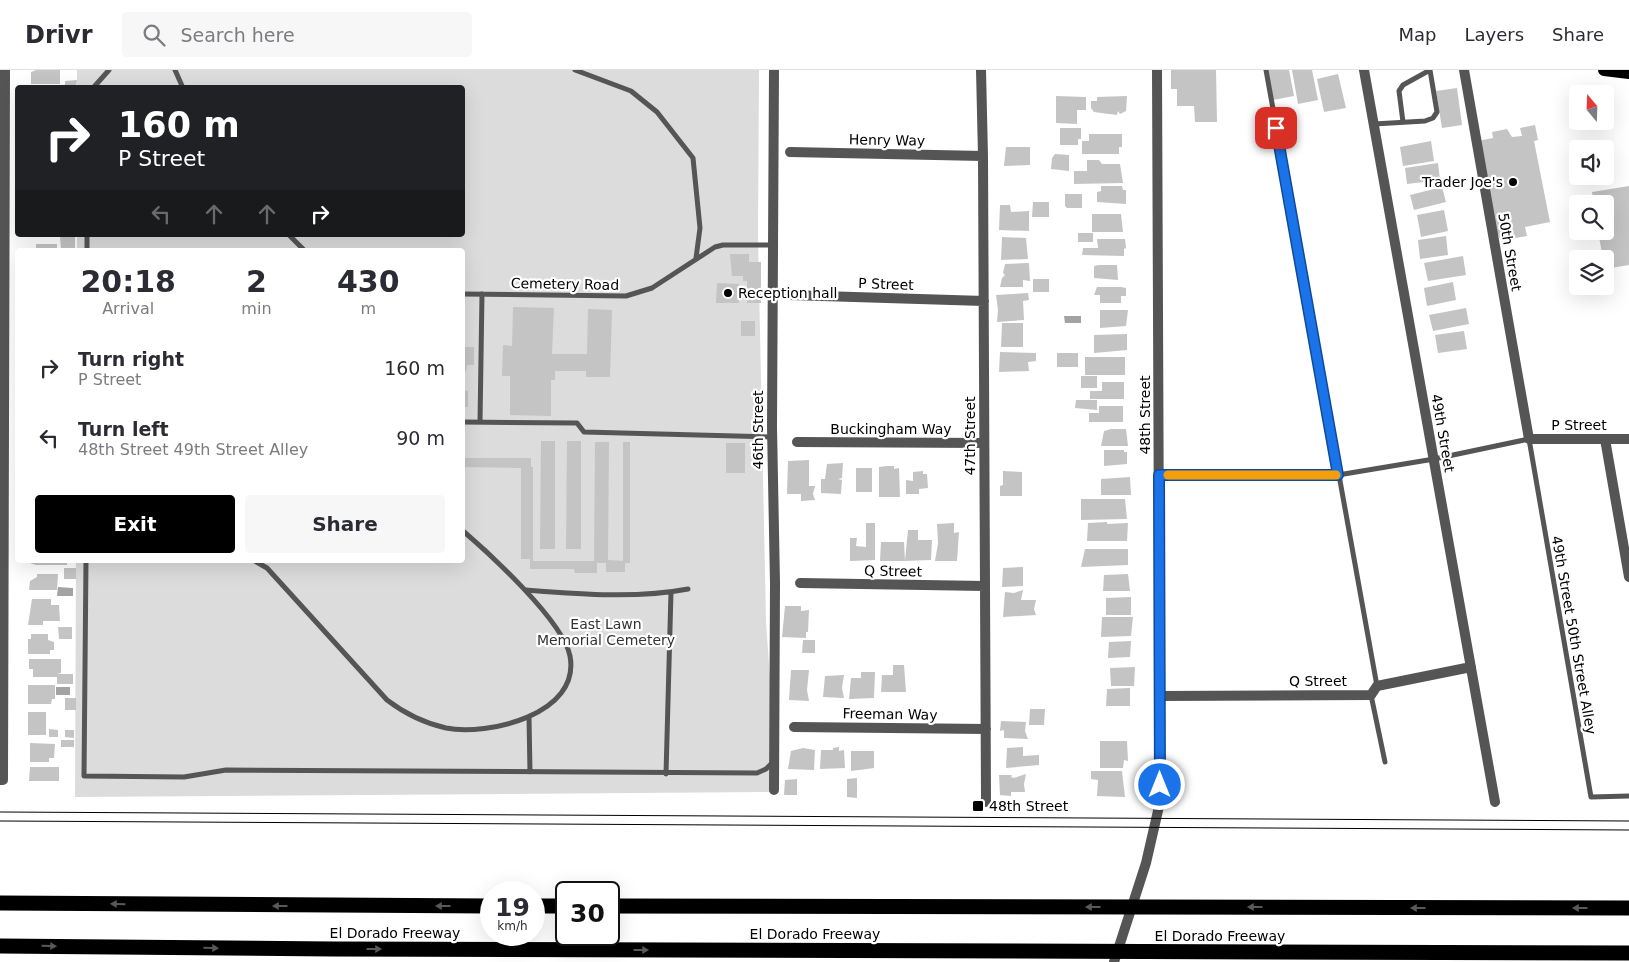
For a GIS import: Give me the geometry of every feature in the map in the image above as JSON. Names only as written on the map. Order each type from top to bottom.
[{"type":"highway","name":"El Dorado Freeway","points":[[0,903],[480,906]]},
{"type":"highway","name":"El Dorado Freeway","points":[[620,906],[1629,908]]},
{"type":"highway","name":"El Dorado Freeway","points":[[0,946],[1629,954]]},
{"type":"main road","points":[[1604,70],[1629,73]]},
{"type":"street","points":[[1,780],[2,227],[5,70]]},
{"type":"street","name":"46th Street","points":[[774,70],[772,437],[775,583],[774,790]]},
{"type":"street","name":"47th Street","points":[[980,70],[983,156],[986,802]]},
{"type":"street","name":"48th Street","points":[[1114,962],[1146,863],[1160,802],[1157,70]]},
{"type":"street","name":"49th Street","points":[[1364,70],[1495,802]]},
{"type":"street","name":"50th Street","points":[[1464,70],[1529,439]]},
{"type":"street","name":"Henry Way","points":[[790,152],[983,156]]},
{"type":"street","name":"P Street","points":[[789,295],[984,301]]},
{"type":"street","name":"P Street","points":[[1529,439],[1629,439]]},
{"type":"street","points":[[1605,439],[1629,577]]},
{"type":"street","name":"Buckingham Way","points":[[797,442],[984,443]]},
{"type":"street","points":[[1159,475],[1338,475]]},
{"type":"street","name":"Q Street","points":[[800,584],[985,586]]},
{"type":"street","points":[[1370,695],[1377,686],[1471,667]]},
{"type":"street","name":"Q Street","points":[[1160,696],[1370,695]]},
{"type":"street","name":"Freeman Way","points":[[794,727],[986,729]]},
{"type":"lane","points":[[96,85],[109,70]]},
{"type":"lane","points":[[175,70],[182,85]]},
{"type":"lane","points":[[575,70],[631,92],[657,112],[693,158],[700,228],[696,258]]},
{"type":"lane","points":[[1266,70],[1377,686]]},
{"type":"lane","points":[[1374,124],[1424,121],[1433,118],[1436,112],[1430,70],[1403,85],[1399,91],[1403,122]]},
{"type":"lane","points":[[291,237],[302,248]]},
{"type":"lane","name":"Cemetery Road","points":[[465,294],[626,296],[652,288],[696,258],[723,245],[774,245]]},
{"type":"lane","points":[[480,422],[482,294]]},
{"type":"lane","points":[[465,422],[577,423],[584,432],[772,437]]},
{"type":"lane","points":[[1338,475],[1434,459],[1529,439]]},
{"type":"lane","name":"49th Street 50th Street Alley","points":[[1529,439],[1591,797],[1629,796]]},
{"type":"lane","points":[[258,563],[267,568],[388,700],[398,708],[432,724],[447,728],[498,726],[529,717],[551,703],[559,694],[568,676],[570,658],[559,635],[525,590],[465,533]]},
{"type":"lane","points":[[86,563],[84,776],[184,777],[226,770],[666,774],[756,773],[766,769],[773,762]]},
{"type":"lane","points":[[525,590],[593,594],[671,592],[688,589]]},
{"type":"lane","points":[[666,774],[671,592]]},
{"type":"lane","points":[[1370,695],[1385,762]]},
{"type":"lane","points":[[529,717],[530,772]]},
{"type":"green space","name":"East Lawn Memorial Cemetery","points":[[77,70],[759,70],[758,235],[766,622],[778,792],[75,797],[76,563],[465,563],[465,248],[77,248],[77,237],[465,237],[465,85],[77,85]]},
{"type":"shaded area","points":[[1064,316],[1081,316],[1081,323],[1065,323]]},
{"type":"shaded area","points":[[58,587],[73,588],[73,596],[57,596]]},
{"type":"shaded area","points":[[56,687],[70,687],[70,695],[56,695]]},
{"type":"building","points":[[36,70],[60,70],[60,84],[31,84],[31,72]]},
{"type":"building","points":[[1171,70],[1216,70],[1217,122],[1195,122],[1194,106],[1177,106],[1177,89],[1171,89]]},
{"type":"building","points":[[1267,70],[1289,70],[1294,96],[1273,100]]},
{"type":"building","points":[[1292,70],[1312,70],[1318,100],[1298,104]]},
{"type":"building","points":[[1338,74],[1346,108],[1324,112],[1317,79]]},
{"type":"building","points":[[77,80],[76,85],[65,85],[65,81]]},
{"type":"building","points":[[1457,88],[1462,125],[1442,128],[1436,91]]},
{"type":"building","points":[[1056,96],[1086,97],[1086,110],[1077,110],[1077,124],[1056,123]]},
{"type":"building","points":[[1127,96],[1126,111],[1120,114],[1118,111],[1117,115],[1094,112],[1091,108],[1091,101],[1097,101],[1097,97]]},
{"type":"building","name":"Trader Joe's","points":[[1535,125],[1538,140],[1534,141],[1550,222],[1525,227],[1527,236],[1509,239],[1507,230],[1501,232],[1502,242],[1495,230],[1478,141],[1493,138],[1492,132],[1507,129],[1512,137],[1522,136],[1520,128]]},
{"type":"building","points":[[1060,128],[1081,128],[1081,139],[1078,139],[1078,145],[1060,145]]},
{"type":"building","points":[[1089,134],[1122,134],[1122,147],[1119,147],[1119,154],[1082,154],[1082,141],[1089,141]]},
{"type":"building","points":[[1431,141],[1434,161],[1403,166],[1400,147]]},
{"type":"building","points":[[1006,147],[1030,147],[1030,165],[1004,166]]},
{"type":"building","points":[[1055,154],[1069,155],[1069,171],[1051,169],[1052,158]]},
{"type":"building","points":[[1087,160],[1099,160],[1102,164],[1120,164],[1123,183],[1074,184],[1074,171],[1087,171]]},
{"type":"building","points":[[1438,163],[1440,180],[1407,184],[1405,168]]},
{"type":"building","points":[[1101,186],[1122,186],[1123,190],[1126,190],[1126,204],[1097,202],[1097,192],[1101,191]]},
{"type":"building","points":[[1629,186],[1629,265],[1614,268],[1614,250],[1601,250],[1600,240],[1614,240],[1614,195],[1592,195],[1592,192]]},
{"type":"building","points":[[1442,187],[1446,202],[1414,210],[1410,195]]},
{"type":"building","points":[[1065,194],[1082,194],[1082,208],[1067,208],[1065,206]]},
{"type":"building","points":[[1033,202],[1049,202],[1049,217],[1032,217]]},
{"type":"building","points":[[1000,205],[1010,205],[1011,212],[1029,211],[1029,231],[999,230]]},
{"type":"building","points":[[1444,210],[1448,231],[1421,237],[1417,215]]},
{"type":"building","points":[[1092,214],[1121,214],[1123,232],[1092,232]]},
{"type":"building","points":[[1078,233],[1093,233],[1093,242],[1078,242]]},
{"type":"building","points":[[1446,236],[1448,255],[1420,259],[1418,240]]},
{"type":"building","points":[[60,237],[75,237],[75,248],[61,248]]},
{"type":"building","points":[[1002,237],[1026,238],[1028,259],[1001,260]]},
{"type":"building","points":[[1097,239],[1125,239],[1126,248],[1124,249],[1124,256],[1082,255],[1083,248],[1098,248]]},
{"type":"building","points":[[36,244],[57,244],[57,248],[36,248]]},
{"type":"building","points":[[730,254],[749,254],[749,262],[761,262],[761,303],[747,303],[747,281],[743,281],[743,276],[732,276]]},
{"type":"building","points":[[1463,256],[1466,275],[1428,281],[1424,263]]},
{"type":"building","points":[[1029,263],[1030,281],[1023,280],[1023,287],[1000,287],[1002,278],[1005,275],[1003,273],[1005,264]]},
{"type":"building","points":[[1117,265],[1118,280],[1094,278],[1094,266]]},
{"type":"building","points":[[1033,279],[1049,279],[1049,292],[1033,292]]},
{"type":"building","points":[[1453,282],[1456,300],[1427,306],[1424,288]]},
{"type":"building","name":"Reception hall","points":[[717,283],[739,284],[739,303],[716,303]]},
{"type":"building","points":[[1097,287],[1126,288],[1126,296],[1121,296],[1121,303],[1100,303],[1100,295],[1094,295]]},
{"type":"building","points":[[1028,293],[1029,300],[1023,301],[1024,320],[997,322],[996,295]]},
{"type":"building","points":[[513,307],[554,308],[552,354],[587,354],[588,309],[612,310],[610,377],[586,377],[586,371],[555,371],[555,380],[551,380],[551,416],[510,415],[510,376],[502,376],[503,345],[512,346]]},
{"type":"building","points":[[1466,308],[1469,324],[1433,331],[1429,315]]},
{"type":"building","points":[[1100,310],[1128,310],[1126,326],[1100,328]]},
{"type":"building","points":[[741,321],[755,321],[755,336],[741,336]]},
{"type":"building","points":[[1002,323],[1023,323],[1023,347],[1001,347]]},
{"type":"building","points":[[1464,331],[1467,349],[1438,353],[1435,335]]},
{"type":"building","points":[[1127,334],[1127,350],[1094,353],[1094,335]]},
{"type":"building","points":[[465,347],[474,347],[474,365],[467,365],[466,371]]},
{"type":"building","points":[[1000,352],[1036,353],[1036,361],[1028,362],[1029,371],[999,372]]},
{"type":"building","points":[[1057,353],[1078,353],[1078,367],[1057,367]]},
{"type":"building","points":[[1085,357],[1125,357],[1125,375],[1085,375]]},
{"type":"building","points":[[1081,376],[1097,376],[1097,388],[1081,388]]},
{"type":"building","points":[[1102,382],[1124,382],[1124,399],[1090,399],[1090,391],[1102,391]]},
{"type":"building","points":[[465,390],[468,391],[468,407],[465,407]]},
{"type":"building","points":[[1076,400],[1097,400],[1097,410],[1075,408]]},
{"type":"building","points":[[1099,406],[1123,406],[1123,422],[1089,422],[1089,413],[1099,413]]},
{"type":"building","points":[[1126,429],[1128,446],[1101,446],[1104,431]]},
{"type":"building","points":[[541,441],[555,441],[555,549],[540,549]]},
{"type":"building","points":[[567,441],[581,441],[581,549],[566,549]]},
{"type":"building","points":[[595,442],[609,442],[608,560],[623,561],[623,442],[630,442],[630,563],[625,563],[625,572],[606,572],[606,563],[597,563],[597,573],[575,573],[574,569],[530,569],[530,559],[521,559],[521,468],[465,467],[465,458],[531,458],[531,467],[533,467],[533,561],[594,561]]},
{"type":"building","points":[[726,443],[745,443],[745,473],[726,473]]},
{"type":"building","points":[[1104,450],[1124,450],[1124,452],[1127,452],[1127,464],[1104,466]]},
{"type":"building","points":[[809,460],[809,486],[815,486],[813,494],[815,500],[801,501],[801,494],[787,494],[788,461]]},
{"type":"building","points":[[843,463],[842,478],[838,479],[842,480],[841,494],[821,493],[821,479],[825,479],[827,464]]},
{"type":"building","points":[[894,466],[894,469],[899,468],[900,497],[879,497],[879,467]]},
{"type":"building","points":[[856,468],[872,468],[872,492],[856,492]]},
{"type":"building","points":[[923,471],[923,474],[927,474],[928,488],[919,489],[919,494],[906,494],[906,480],[913,481],[913,472]]},
{"type":"building","points":[[1003,471],[1022,472],[1022,496],[1000,496],[1000,486],[1003,485]]},
{"type":"building","points":[[1130,477],[1131,495],[1101,495],[1101,479]]},
{"type":"building","points":[[1081,499],[1125,499],[1127,519],[1081,520]]},
{"type":"building","points":[[1107,522],[1107,524],[1128,523],[1127,541],[1087,541],[1088,523]]},
{"type":"building","points":[[866,523],[875,523],[875,560],[850,561],[850,538],[857,538],[856,546],[866,547]]},
{"type":"building","points":[[954,523],[954,533],[959,532],[957,561],[935,561],[938,543],[937,524]]},
{"type":"building","points":[[908,530],[918,530],[918,540],[932,540],[931,560],[905,561]]},
{"type":"building","points":[[881,542],[904,542],[905,561],[880,561]]},
{"type":"building","points":[[1085,549],[1128,549],[1128,565],[1081,567]]},
{"type":"building","points":[[30,563],[67,563],[67,565],[36,565]]},
{"type":"building","points":[[1023,567],[1023,586],[1002,587],[1003,568]]},
{"type":"building","points":[[64,568],[76,568],[76,579],[64,579]]},
{"type":"building","points":[[37,574],[58,574],[57,590],[29,590],[30,581],[37,577]]},
{"type":"building","points":[[1128,574],[1130,591],[1103,591],[1104,575]]},
{"type":"building","points":[[1023,590],[1021,600],[1036,600],[1034,609],[1036,615],[1003,617],[1005,592],[1014,593]]},
{"type":"building","points":[[1131,597],[1131,615],[1106,615],[1106,598]]},
{"type":"building","points":[[32,599],[51,599],[51,605],[59,605],[60,621],[43,621],[43,625],[28,625]]},
{"type":"building","points":[[785,606],[801,606],[801,611],[809,610],[806,638],[782,637]]},
{"type":"building","points":[[1102,617],[1133,617],[1131,636],[1101,637]]},
{"type":"building","points":[[58,627],[72,627],[72,639],[59,639]]},
{"type":"building","points":[[31,634],[48,634],[48,640],[54,642],[54,650],[50,650],[50,654],[28,654],[28,639],[31,639]]},
{"type":"building","points":[[803,640],[815,640],[815,653],[802,653]]},
{"type":"building","points":[[1131,641],[1130,657],[1108,658],[1109,642]]},
{"type":"building","points":[[29,659],[61,659],[61,673],[57,674],[73,674],[73,684],[57,684],[57,677],[33,677],[33,669],[29,669]]},
{"type":"building","points":[[893,665],[904,665],[906,692],[881,692],[882,675],[893,675]]},
{"type":"building","points":[[1135,667],[1134,686],[1111,686],[1110,668]]},
{"type":"building","points":[[791,670],[809,670],[807,690],[809,701],[789,700]]},
{"type":"building","points":[[861,672],[875,672],[874,698],[849,699],[851,678],[861,678]]},
{"type":"building","points":[[844,675],[842,688],[844,698],[823,697],[825,676]]},
{"type":"building","points":[[28,685],[55,685],[55,699],[52,699],[51,704],[28,704]]},
{"type":"building","points":[[1130,688],[1130,706],[1106,706],[1107,689]]},
{"type":"building","points":[[65,698],[76,698],[76,710],[65,710]]},
{"type":"building","points":[[1030,709],[1045,709],[1044,725],[1029,725]]},
{"type":"building","points":[[28,712],[46,712],[46,735],[28,735]]},
{"type":"building","points":[[1001,721],[1026,722],[1025,731],[1028,739],[1004,738],[1004,730],[1000,731]]},
{"type":"building","points":[[49,729],[58,730],[58,737],[49,737]]},
{"type":"building","points":[[65,730],[74,730],[74,738],[65,737]]},
{"type":"building","points":[[61,740],[74,740],[74,747],[61,747]]},
{"type":"building","points":[[1100,741],[1127,741],[1128,761],[1124,760],[1123,768],[1100,768]]},
{"type":"building","points":[[30,743],[55,744],[54,758],[49,758],[49,762],[30,762]]},
{"type":"building","points":[[839,747],[839,751],[844,750],[845,768],[820,769],[821,750],[833,750],[833,748]]},
{"type":"building","points":[[1023,747],[1023,756],[1039,755],[1039,765],[1006,768],[1007,748]]},
{"type":"building","points":[[803,748],[815,750],[814,770],[788,769],[791,751]]},
{"type":"building","points":[[851,751],[874,751],[874,768],[851,771]]},
{"type":"building","points":[[30,767],[59,767],[59,781],[29,781]]},
{"type":"building","points":[[1091,771],[1122,771],[1125,797],[1097,796],[1098,780],[1091,779]]},
{"type":"building","points":[[1026,774],[1025,792],[1011,792],[1011,796],[1000,795],[999,775],[1012,775],[1011,777],[1014,778]]},
{"type":"building","points":[[857,778],[857,798],[847,797],[847,779]]},
{"type":"building","points":[[797,779],[797,795],[784,795],[785,780]]},
{"type":"tram line","points":[[0,812],[1629,821]]},
{"type":"tram line","points":[[0,821],[1629,830]]},
{"type":"slow traffic","points":[[1168,475],[1336,475]]},
{"type":"place","name":"Trader Joe's","points":[[1513,182]]},
{"type":"place","name":"Reception hall","points":[[728,293]]},
{"type":"place","name":"48th Street","points":[[978,806]]},
{"type":"route","points":[[1160,785],[1159,475],[1338,475],[1276,128]]}]
